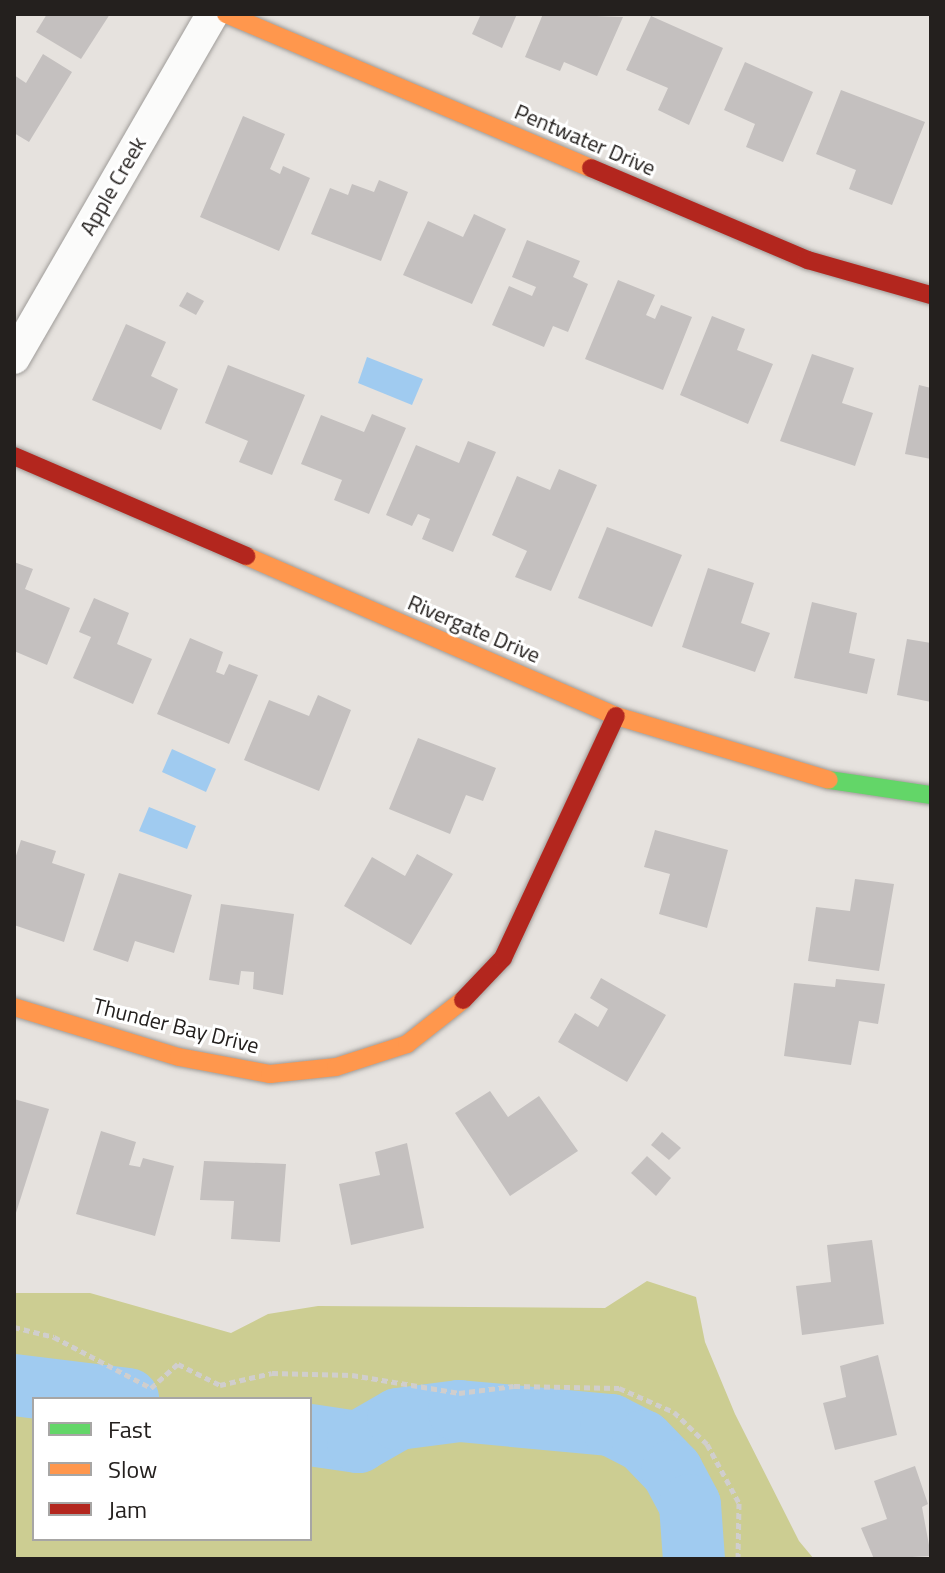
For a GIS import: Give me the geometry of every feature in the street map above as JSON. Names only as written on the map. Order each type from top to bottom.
[{"type":"street","name":"Apple Creek","points":[[14,358],[213,14]]},
{"type":"street","name":"Pentwater Drive","points":[[226,14],[808,260],[931,295]]},
{"type":"street","name":"Rivergate Drive","points":[[14,456],[616,716],[811,777],[931,795]]},
{"type":"street","name":"Thunder Bay Drive","points":[[14,1007],[179,1057],[270,1074],[336,1067],[407,1044],[473,993],[503,958],[616,716]]},
{"type":"path","points":[[14,1327],[54,1337],[151,1388],[178,1364],[220,1385],[272,1373],[352,1375],[459,1393],[514,1386],[619,1388],[674,1412],[707,1444],[739,1503],[738,1559]]},
{"type":"green space","points":[[647,1281],[696,1297],[705,1342],[735,1414],[799,1541],[814,1559],[14,1559],[14,1293],[90,1293],[231,1333],[268,1314],[318,1306],[605,1308]]},
{"type":"water","points":[[367,357],[423,379],[412,405],[358,383]]},
{"type":"water","points":[[172,749],[216,769],[206,792],[162,772]]},
{"type":"water","points":[[149,807],[196,826],[187,849],[139,831]]},
{"type":"building","points":[[47,14],[110,14],[81,59],[36,32]]},
{"type":"building","points":[[481,14],[517,14],[502,48],[472,34]]},
{"type":"building","points":[[543,14],[623,17],[597,76],[564,62],[560,71],[525,57]]},
{"type":"building","points":[[651,16],[723,48],[689,125],[658,110],[668,88],[626,70]]},
{"type":"building","points":[[43,54],[72,72],[29,142],[14,133],[14,75],[26,83]]},
{"type":"building","points":[[745,62],[813,92],[783,162],[746,147],[755,124],[724,110]]},
{"type":"building","points":[[841,90],[925,122],[892,205],[849,189],[856,170],[816,154]]},
{"type":"building","points":[[243,116],[285,134],[270,169],[280,174],[283,166],[310,178],[279,251],[200,217]]},
{"type":"building","points":[[379,180],[408,192],[381,261],[311,234],[330,188],[348,195],[352,184],[374,192]]},
{"type":"building","points":[[474,214],[506,229],[472,304],[403,275],[428,221],[463,237]]},
{"type":"building","points":[[527,240],[580,261],[573,277],[588,284],[568,332],[553,326],[544,347],[492,325],[509,286],[532,296],[536,287],[512,277]]},
{"type":"building","points":[[618,280],[655,295],[646,315],[655,319],[661,305],[692,317],[663,390],[585,359]]},
{"type":"building","points":[[187,292],[204,301],[196,315],[179,306]]},
{"type":"building","points":[[712,316],[745,329],[737,350],[773,364],[748,424],[680,395]]},
{"type":"building","points":[[126,324],[166,342],[151,376],[178,389],[161,430],[92,400]]},
{"type":"building","points":[[812,354],[854,368],[842,403],[873,413],[855,466],[780,441]]},
{"type":"building","points":[[228,365],[305,395],[272,475],[239,462],[248,441],[205,423]]},
{"type":"building","points":[[919,385],[931,388],[931,459],[905,454]]},
{"type":"building","points":[[372,414],[406,428],[369,514],[334,500],[342,480],[301,464],[321,415],[364,432]]},
{"type":"building","points":[[468,441],[496,452],[453,552],[422,539],[430,519],[418,514],[412,526],[386,515],[416,445],[459,463]]},
{"type":"building","points":[[559,469],[597,485],[551,591],[515,577],[527,551],[492,535],[517,476],[550,490]]},
{"type":"building","points":[[607,527],[682,555],[652,627],[578,598]]},
{"type":"building","points":[[14,562],[33,569],[25,589],[70,608],[47,665],[14,651]]},
{"type":"building","points":[[708,568],[754,583],[741,623],[770,633],[755,672],[682,647]]},
{"type":"building","points":[[94,598],[129,613],[117,644],[152,659],[133,704],[73,678],[91,637],[79,632]]},
{"type":"building","points":[[812,602],[857,613],[849,653],[875,659],[867,694],[794,678]]},
{"type":"building","points":[[190,638],[223,652],[216,672],[224,675],[229,664],[258,675],[229,744],[157,714]]},
{"type":"building","points":[[907,639],[931,643],[931,702],[897,695]]},
{"type":"building","points":[[318,695],[351,710],[319,791],[244,760],[269,700],[309,716]]},
{"type":"building","points":[[418,738],[496,768],[483,801],[466,795],[450,834],[389,809]]},
{"type":"building","points":[[655,830],[728,850],[707,928],[659,914],[670,874],[644,867]]},
{"type":"building","points":[[21,840],[56,851],[52,863],[85,874],[64,942],[14,925],[14,862]]},
{"type":"building","points":[[417,854],[453,874],[411,945],[344,906],[372,857],[405,876]]},
{"type":"building","points":[[119,873],[192,895],[174,953],[135,941],[128,962],[93,950]]},
{"type":"building","points":[[855,879],[894,884],[879,971],[808,961],[816,907],[850,911]]},
{"type":"building","points":[[221,904],[294,914],[283,995],[253,989],[254,972],[241,971],[239,985],[209,980]]},
{"type":"building","points":[[601,978],[666,1015],[627,1082],[558,1042],[575,1013],[598,1027],[608,1009],[590,998]]},
{"type":"building","points":[[836,979],[885,984],[878,1024],[859,1021],[851,1065],[784,1056],[794,983],[835,987]]},
{"type":"building","points":[[490,1091],[508,1117],[539,1096],[578,1151],[510,1196],[455,1113]]},
{"type":"building","points":[[14,1099],[49,1109],[15,1216],[14,1216]]},
{"type":"building","points":[[101,1131],[136,1142],[129,1165],[140,1167],[143,1158],[174,1166],[155,1236],[76,1214]]},
{"type":"building","points":[[662,1132],[681,1148],[669,1160],[651,1145]]},
{"type":"building","points":[[407,1143],[424,1228],[351,1245],[339,1184],[380,1175],[375,1152]]},
{"type":"building","points":[[647,1156],[671,1178],[656,1196],[631,1173]]},
{"type":"building","points":[[204,1161],[286,1164],[280,1242],[231,1239],[234,1201],[200,1200]]},
{"type":"building","points":[[872,1240],[884,1324],[802,1335],[796,1286],[831,1282],[827,1245]]},
{"type":"building","points":[[878,1355],[897,1435],[835,1450],[823,1403],[846,1397],[840,1366]]},
{"type":"building","points":[[915,1466],[928,1504],[922,1507],[931,1556],[874,1559],[861,1528],[887,1519],[874,1481]]},
{"type":"waterway","points":[[14,1385],[112,1397]]},
{"type":"waterway","points":[[312,1435],[358,1442],[398,1419],[459,1411],[611,1425],[643,1441],[672,1471],[690,1505],[694,1559]]},
{"type":"traffic: fast","points":[[829,780],[931,795]]},
{"type":"traffic: slow","points":[[226,14],[591,168]]},
{"type":"traffic: slow","points":[[246,556],[616,716],[829,780]]},
{"type":"traffic: slow","points":[[14,1007],[179,1057],[270,1074],[336,1067],[407,1044],[463,1000]]},
{"type":"traffic: jam","points":[[591,168],[808,260],[931,295]]},
{"type":"traffic: jam","points":[[14,456],[246,556]]},
{"type":"traffic: jam","points":[[463,1000],[503,958],[616,716]]}]
